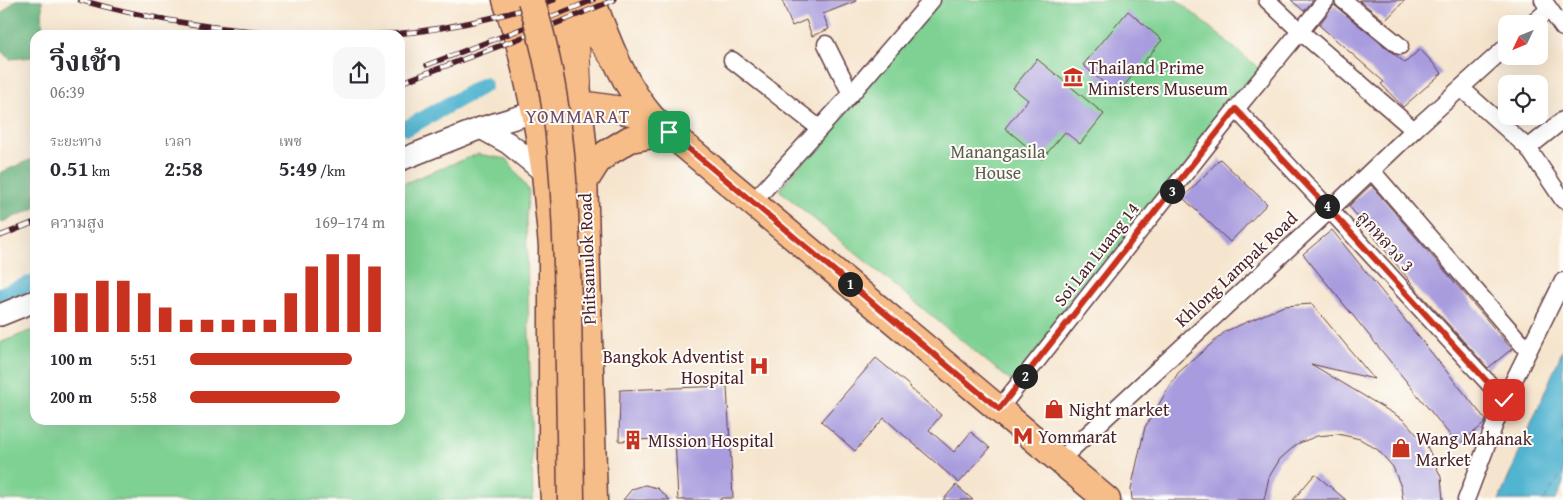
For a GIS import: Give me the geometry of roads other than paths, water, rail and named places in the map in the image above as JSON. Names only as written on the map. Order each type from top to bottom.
[{"type":"highway","points":[[564,6],[615,58]]},
{"type":"highway","points":[[564,6],[578,93]]},
{"type":"main road","name":"Phitsanulok Road","points":[[506,0],[519,40],[535,112],[545,173],[552,246],[552,468],[554,500]]},
{"type":"main road","points":[[531,0],[549,67],[558,115],[562,161],[567,235],[572,500]]},
{"type":"main road","points":[[592,0],[615,58],[641,105],[661,125],[1107,500]]},
{"type":"main road","points":[[519,40],[578,93],[661,125]]},
{"type":"main road","name":"Phitsanulok Road","points":[[578,93],[585,180],[594,500]]},
{"type":"main road","points":[[535,112],[578,93]]},
{"type":"main road","points":[[585,180],[597,162],[607,153],[630,139],[661,125]]},
{"type":"street","points":[[753,202],[851,94],[932,0]]},
{"type":"street","points":[[1267,0],[1414,130]]},
{"type":"street","name":"Soi Lan Luang 14","points":[[999,409],[1236,109],[1326,0]]},
{"type":"street","points":[[1343,0],[1400,46]]},
{"type":"street","points":[[1538,15],[1546,4],[1563,28]]},
{"type":"street","points":[[826,44],[851,94]]},
{"type":"street","name":"Khlong Lampak Road","points":[[1060,460],[1414,130],[1498,54]]},
{"type":"street","points":[[732,60],[819,128]]},
{"type":"street","points":[[1461,88],[1528,148],[1563,200]]},
{"type":"street","name":"ลูกหลวง 3","points":[[1236,109],[1504,400]]},
{"type":"street","points":[[405,158],[481,128],[535,112]]},
{"type":"street","points":[[1528,148],[1563,120]]},
{"type":"street","points":[[481,128],[528,157],[545,173]]},
{"type":"street","points":[[1372,171],[1528,352]]},
{"type":"street","points":[[1466,500],[1504,400],[1563,281]]},
{"type":"street","points":[[0,315],[30,304]]},
{"type":"water","points":[[1563,349],[1563,483],[1556,500],[1499,500]]},
{"type":"waterway","points":[[407,128],[484,85]]},
{"type":"waterway","points":[[0,295],[30,284]]},
{"type":"railway","points":[[80,0],[144,16],[242,30]]},
{"type":"railway","points":[[405,33],[455,26],[554,0]]},
{"type":"railway","points":[[427,65],[593,0]]},
{"type":"railway","points":[[405,81],[518,39],[614,0]]},
{"type":"railway","points":[[0,236],[30,224]]},
{"type":"place","name":"Thailand Prime Ministers Museum","points":[[1073,77]]},
{"type":"place","name":"Bangkok Adventist Hospital","points":[[759,366]]},
{"type":"place","name":"Night market","points":[[1054,409]]},
{"type":"place","name":"Yommarat","points":[[1023,436]]},
{"type":"place","name":"MIssion Hospital","points":[[633,440]]},
{"type":"place","name":"Wang Mahanak Market","points":[[1401,448]]},
{"type":"district","name":"YOMMARAT","points":[[578,116]]},
{"type":"park label","name":"Manangasila House","points":[[998,161]]}]
